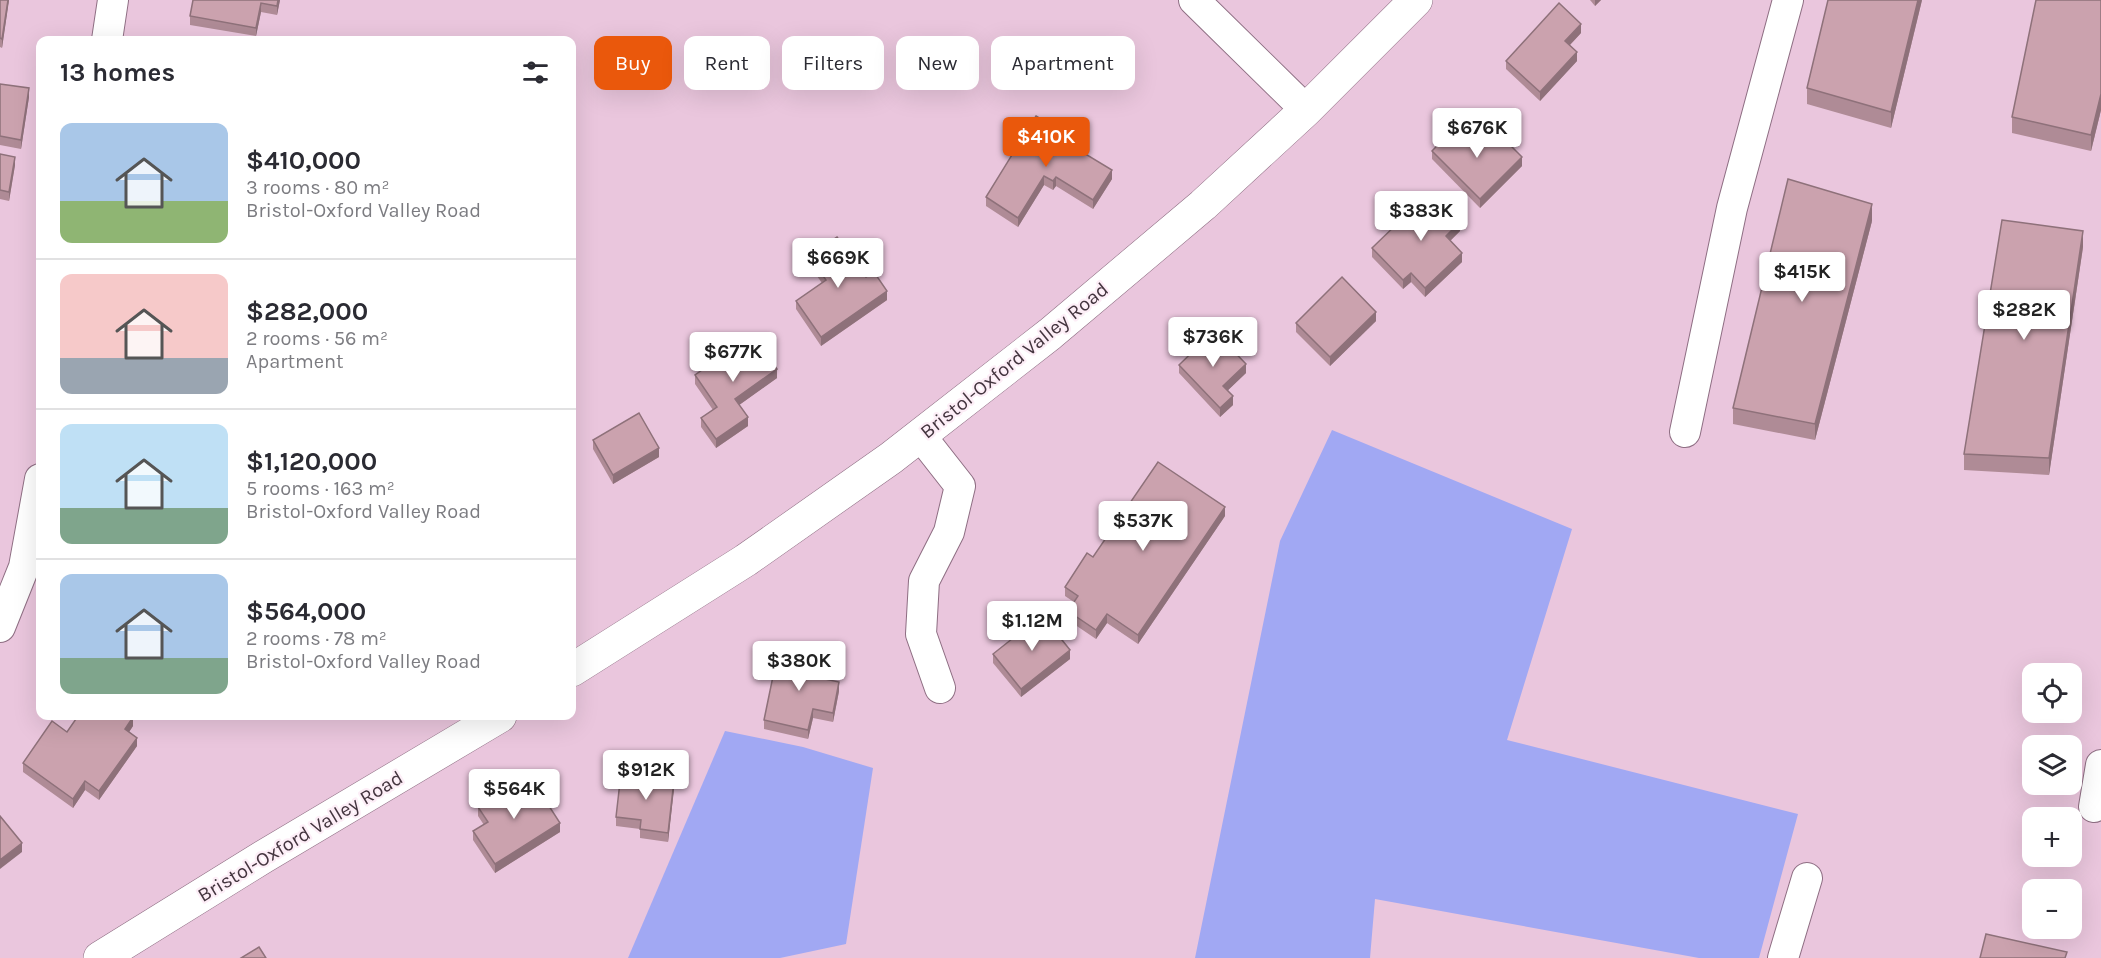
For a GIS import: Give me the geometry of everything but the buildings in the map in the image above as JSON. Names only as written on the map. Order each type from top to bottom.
[{"type":"main road","name":"Bristol-Oxford Valley Road","points":[[576,667],[746,560],[891,458],[1050,334],[1194,213],[1306,110],[1416,0]]},
{"type":"main road","name":"Bristol-Oxford Valley Road","points":[[100,958],[263,857],[493,720]]},
{"type":"street","points":[[108,36],[113,0]]},
{"type":"street","points":[[1194,0],[1306,110]]},
{"type":"street","points":[[1685,432],[1732,208],[1788,0]]},
{"type":"street","points":[[920,435],[960,486],[950,532],[924,581],[921,634],[940,688]]},
{"type":"street","points":[[0,627],[24,567],[36,500]]},
{"type":"street","points":[[2094,807],[2101,765]]},
{"type":"street","points":[[1783,958],[1807,878]]},
{"type":"shaded area","points":[[1332,430],[1572,529],[1507,740],[1798,814],[1759,958],[1699,958],[1375,899],[1370,958],[1195,958],[1280,541]]},
{"type":"shaded area","points":[[725,731],[803,747],[873,768],[846,944],[780,958],[628,958]]}]
